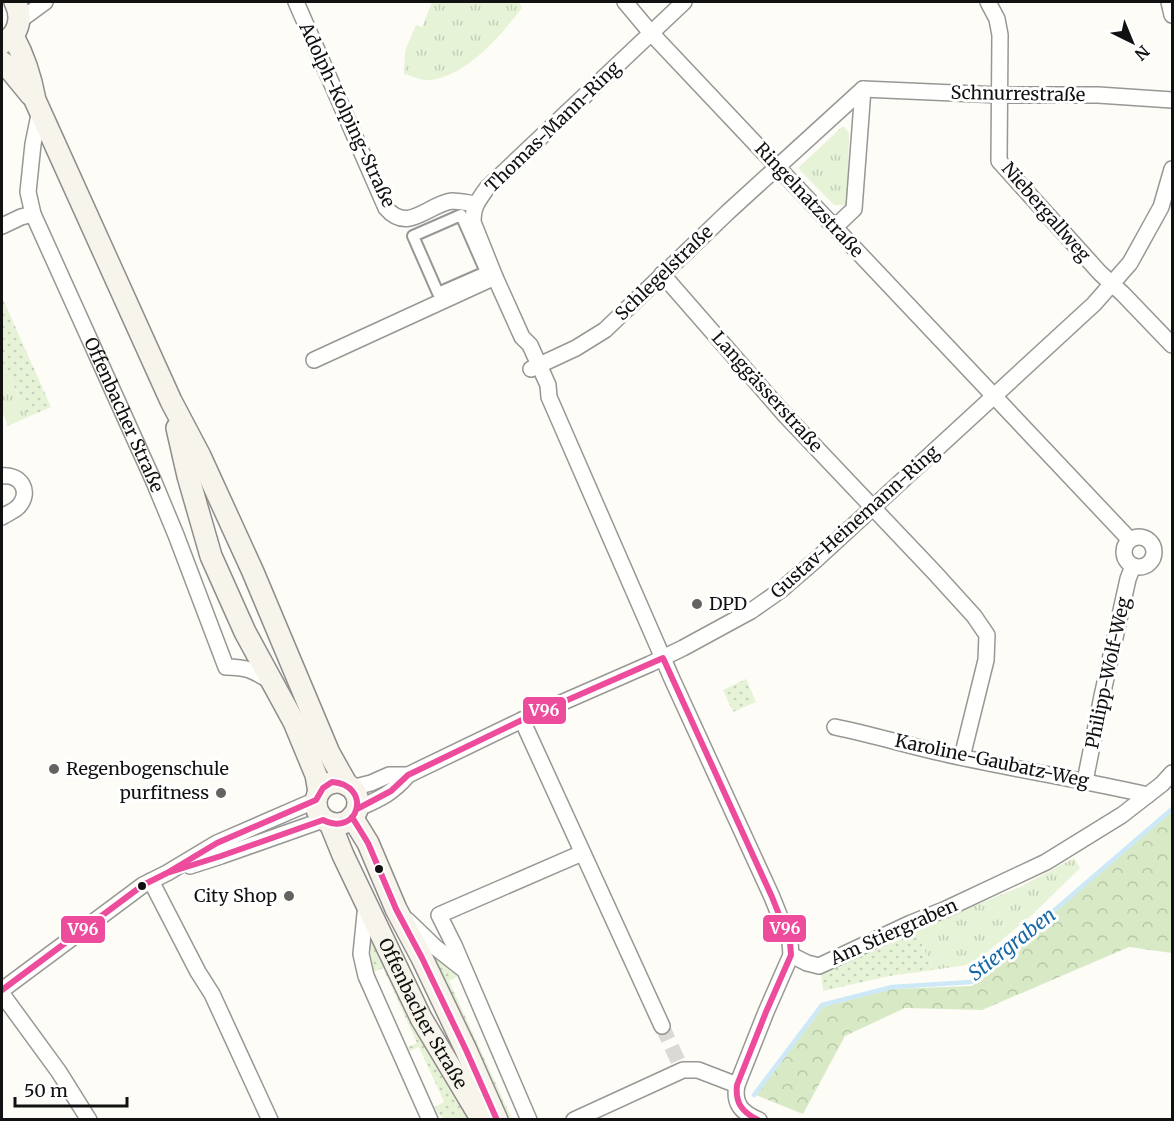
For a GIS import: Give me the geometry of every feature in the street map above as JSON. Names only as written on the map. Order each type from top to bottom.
[{"type":"main road","name":"Offenbacher Straße","points":[[12,25],[38,105],[171,401],[200,456],[248,561],[329,753],[355,793],[357,800],[355,813],[396,909],[427,968],[497,1119]]},
{"type":"main road","name":"Offenbacher Straße","points":[[2,62],[38,105]]},
{"type":"main road","name":"Offenbacher Straße","points":[[171,401],[188,476],[211,556],[245,632],[294,722],[316,775],[322,809],[366,904],[421,1018],[482,1119]]},
{"type":"main road","points":[[349,787],[338,783],[326,785],[322,809],[343,823],[355,813]]},
{"type":"street","points":[[12,25],[45,2]]},
{"type":"street","name":"Adolph-Kolping-Straße","points":[[296,2],[386,208],[391,214],[404,219],[451,201],[476,204]]},
{"type":"street","name":"Ringelnatzstraße","points":[[625,2],[651,33],[1130,540]]},
{"type":"street","name":"Thomas-Mann-Ring","points":[[684,2],[487,188],[476,204],[473,222],[522,337],[522,348],[535,367],[539,389],[549,397],[663,658],[772,897],[790,942],[791,955]]},
{"type":"street","name":"Niebergallweg","points":[[988,2],[997,19],[1000,35],[999,161],[1100,273],[1173,345]]},
{"type":"street","points":[[1169,2],[1173,15]]},
{"type":"street","points":[[778,166],[863,89]]},
{"type":"street","points":[[835,227],[854,209],[863,89]]},
{"type":"street","name":"Schnurrestraße","points":[[863,89],[999,95],[1098,95],[1173,100]]},
{"type":"street","name":"Offenbacher Straße","points":[[38,105],[28,192],[33,214],[154,482],[226,667],[243,668],[258,673],[273,683]]},
{"type":"street","name":"Schlegelstraße","points":[[535,367],[576,348],[605,330],[778,166]]},
{"type":"street","name":"Gustav-Heinemann-Ring","points":[[355,813],[397,788],[408,775],[522,720],[663,658],[751,611],[781,590],[1112,285],[1130,263],[1161,207],[1170,186],[1173,169]]},
{"type":"street","points":[[2,226],[33,214]]},
{"type":"street","points":[[461,215],[486,272],[438,293],[413,236],[461,215]]},
{"type":"street","name":"Langgässerstraße","points":[[662,274],[785,415],[974,616],[987,634],[986,660],[962,757]]},
{"type":"street","points":[[314,360],[495,277]]},
{"type":"street","points":[[2,476],[9,475],[19,480],[23,486],[23,497],[18,507],[2,517]]},
{"type":"street","points":[[1135,538],[1147,540],[1153,549],[1150,562],[1145,566],[1133,566],[1125,557],[1126,545],[1135,538]]},
{"type":"street","name":"Philipp-Wolf-Weg","points":[[1085,781],[1128,579],[1133,566]]},
{"type":"street","points":[[522,720],[662,1026]]},
{"type":"street","name":"Karoline-Gaubatz-Weg","points":[[835,727],[962,757],[1148,795]]},
{"type":"street","name":"Am Stiergraben","points":[[791,955],[819,966],[1046,862],[1122,816],[1173,773]]},
{"type":"street","name":"Gustav-Heinemann-Ring","points":[[349,787],[371,783],[389,775],[408,775]]},
{"type":"street","points":[[89,1119],[59,1072],[2,992],[133,892],[151,881],[167,873],[221,856],[322,809]]},
{"type":"street","name":"Offenbacher Straße","points":[[529,1119],[439,915],[582,853]]},
{"type":"street","points":[[151,881],[198,972],[212,994],[270,1119]]},
{"type":"street","name":"Offenbacher Straße","points":[[366,904],[361,954],[366,976],[430,1119]]},
{"type":"street","name":"Offenbacher Straße","points":[[396,909],[435,947],[463,969]]},
{"type":"street","points":[[759,1119],[743,1110],[737,1102],[737,1085],[791,955]]},
{"type":"street","points":[[574,1119],[680,1066],[698,1070],[737,1085]]},
{"type":"green space","points":[[432,2],[519,2],[522,8],[494,42],[471,62],[445,76],[428,80],[404,74],[405,51],[416,25],[422,27]]},
{"type":"green space","points":[[843,126],[849,133],[847,205],[834,205],[798,168]]},
{"type":"green space","points":[[2,297],[51,407],[28,417],[7,371],[2,374]]},
{"type":"green space","points":[[7,371],[28,417],[8,426],[2,411],[2,374]]},
{"type":"green space","points":[[746,679],[756,702],[733,712],[723,690]]},
{"type":"green space","points":[[1172,810],[1172,953],[1129,947],[982,1010],[905,1008],[845,1036],[803,1114],[756,1095],[823,1007],[892,989],[972,986],[1076,892]]},
{"type":"green space","points":[[1074,858],[1080,868],[1032,915],[986,953],[966,965],[933,970],[916,930],[1020,887]]},
{"type":"green space","points":[[916,930],[933,970],[889,976],[823,991],[821,972]]},
{"type":"green space","points":[[371,934],[477,1119],[448,1119],[438,1113],[435,1107],[444,1102],[419,1047],[409,1051],[408,1047],[417,1043],[383,968],[373,972]]},
{"type":"green space","points":[[437,958],[453,968],[457,977],[449,981],[512,1119],[505,1119],[435,962]]},
{"type":"waterway","name":"Stiergraben","points":[[754,1095],[822,1005],[892,987],[971,982],[1172,809]]},
{"type":"tunnel","points":[[662,1026],[678,1061]]},
{"type":"transit line","name":"V96","points":[[357,809],[391,791],[408,775],[522,720],[663,658],[772,897],[790,942],[791,955],[737,1085],[737,1097],[741,1106],[758,1120]]},
{"type":"transit line","name":"V96","points":[[332,782],[345,785],[353,792],[357,800],[352,817],[345,822],[335,824],[323,820],[167,873],[217,843],[316,800],[323,788],[332,782]]},
{"type":"transit line","name":"V96","points":[[352,817],[368,843],[396,909],[422,958],[497,1120]]},
{"type":"transit line","name":"V96","points":[[2,990],[143,885],[167,873]]},
{"type":"place","name":"DPD","points":[[697,604]]},
{"type":"place","name":"Regenbogenschule","points":[[54,769]]},
{"type":"place","name":"purfitness","points":[[221,793]]},
{"type":"place","name":"City Shop","points":[[289,896]]}]
